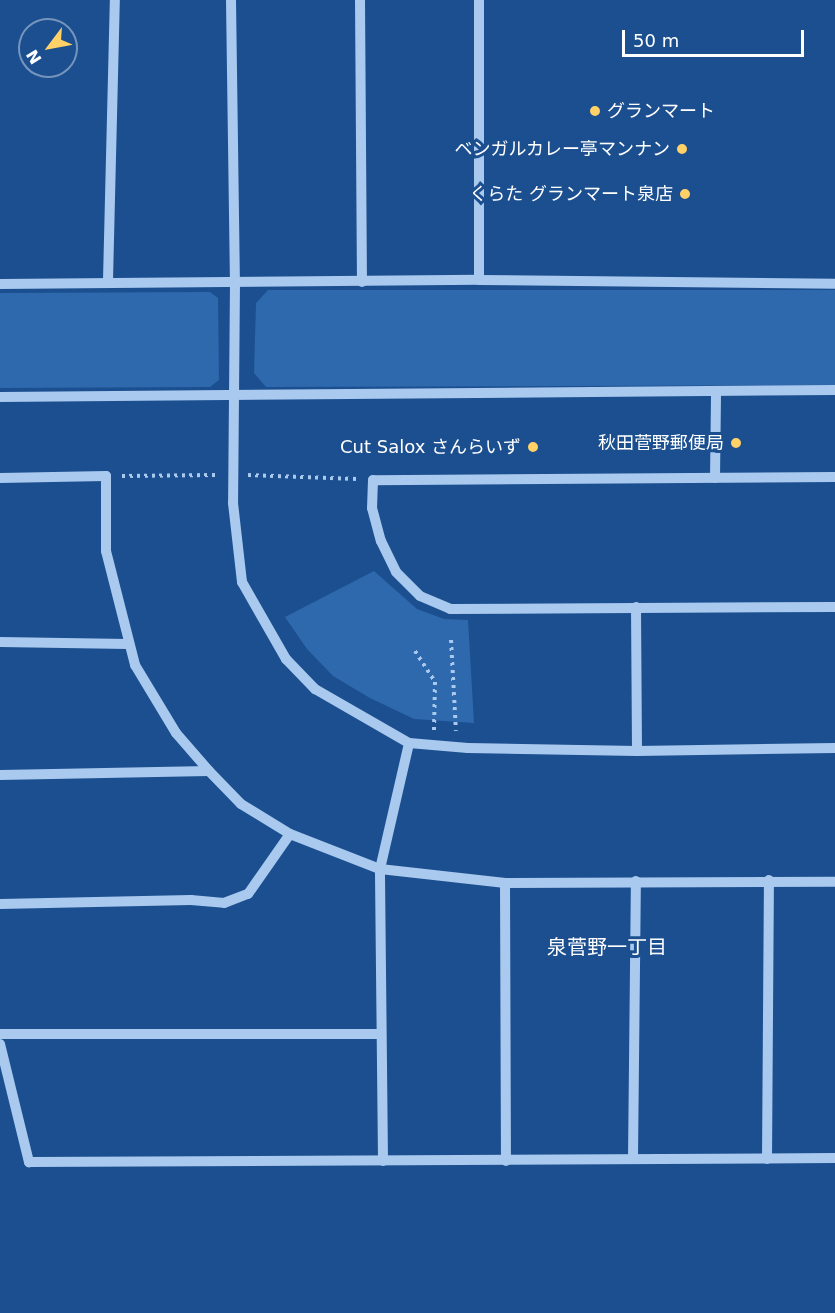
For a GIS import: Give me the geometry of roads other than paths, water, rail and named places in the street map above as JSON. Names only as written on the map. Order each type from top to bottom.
[{"type":"street","points":[[108,280],[115,0]]},
{"type":"street","points":[[231,0],[236,282],[233,503],[242,582],[263,624],[286,659],[315,689],[409,743],[457,747],[637,751],[835,747]]},
{"type":"street","points":[[360,0],[362,282]]},
{"type":"street","points":[[479,0],[479,280]]},
{"type":"street","points":[[0,284],[108,280],[236,282],[479,280],[835,284]]},
{"type":"street","points":[[0,397],[835,390]]},
{"type":"street","points":[[715,478],[716,391]]},
{"type":"street","points":[[0,478],[106,476],[106,551],[135,665],[176,733],[209,771],[241,804],[290,834],[380,869],[505,884],[769,880],[835,882]]},
{"type":"street","points":[[835,477],[373,480],[372,508],[381,541],[396,572],[420,596],[450,609],[835,607]]},
{"type":"street","points":[[636,607],[637,751]]},
{"type":"street","points":[[0,642],[128,644]]},
{"type":"street","points":[[383,1161],[380,869],[409,743]]},
{"type":"street","points":[[0,775],[209,771]]},
{"type":"street","points":[[0,904],[191,900],[224,903],[248,894],[290,834]]},
{"type":"street","points":[[767,1159],[769,880]]},
{"type":"street","points":[[633,1158],[636,881]]},
{"type":"street","points":[[505,884],[506,1161]]},
{"type":"street","points":[[0,1034],[381,1034]]},
{"type":"street","points":[[0,1044],[29,1162],[835,1158]]},
{"type":"place","name":"グランマート","points":[[595,111]]},
{"type":"place","name":"ベンガルカレー亭マンナン","points":[[682,149]]},
{"type":"place","name":"くらた グランマート泉店","points":[[685,194]]},
{"type":"place","name":"秋田菅野郵便局","points":[[736,443]]},
{"type":"place","name":"Cut Salox さんらいず","points":[[533,447]]},
{"type":"district","name":"泉菅野一丁目","points":[[607,947]]}]
